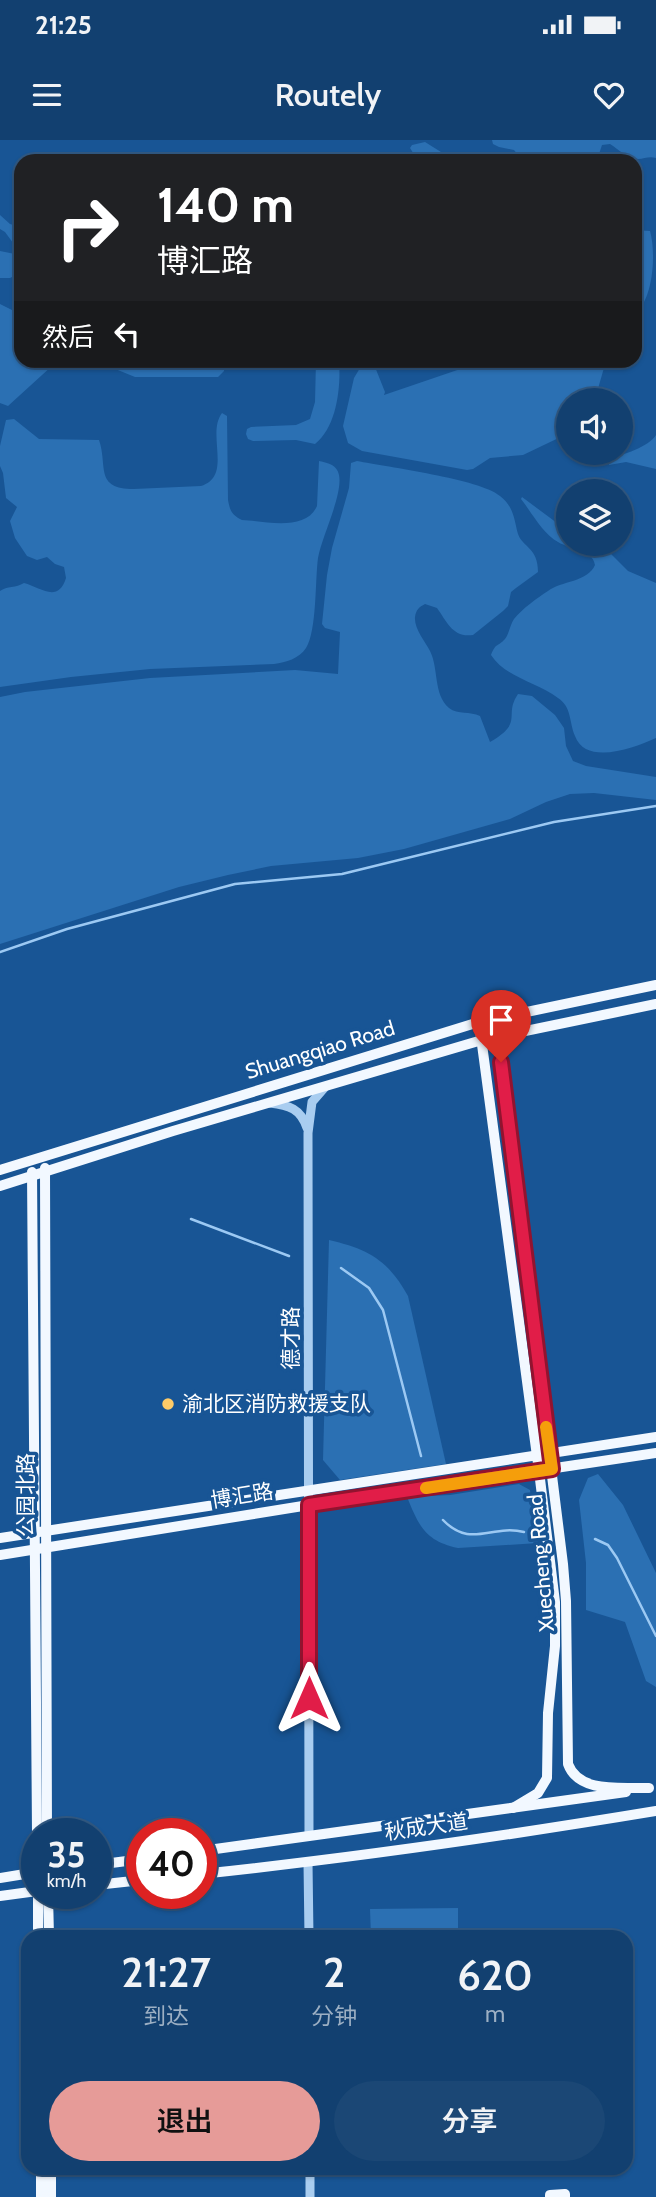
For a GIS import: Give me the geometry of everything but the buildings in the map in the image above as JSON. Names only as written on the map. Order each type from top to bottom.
[{"type":"main road","name":"Shuangqiao Road","points":[[0,1170],[479,1022],[656,985]]},
{"type":"main road","name":"Shuangqiao Road","points":[[0,1186],[482,1040],[656,1004]]},
{"type":"main road","name":"Xuecheng Road","points":[[495,1018],[566,1601],[568,1764],[571,1773],[583,1783],[653,1788]]},
{"type":"main road","name":"Xuecheng Road","points":[[479,1022],[540,1471],[555,1602],[547,1773],[544,1786],[538,1793],[513,1808]]},
{"type":"main road","name":"公园北路","points":[[37,1818],[45,1156]]},
{"type":"main road","name":"公园北路","points":[[32,1160],[40,1532]]},
{"type":"main road","name":"博汇路","points":[[0,1538],[656,1437]]},
{"type":"main road","name":"博汇路","points":[[0,1555],[656,1453]]},
{"type":"main road","name":"公园北路","points":[[40,1549],[47,1818]]},
{"type":"main road","name":"秋成大道","points":[[217,1849],[653,1788]]},
{"type":"main road","name":"秋成大道","points":[[217,1872],[308,1863],[656,1811]]},
{"type":"main road","points":[[2,1877],[21,1874]]},
{"type":"main road","points":[[0,1897],[21,1893]]},
{"type":"main road","points":[[37,1909],[38,1930]]},
{"type":"main road","points":[[48,1909],[48,1930]]},
{"type":"main road","points":[[41,2175],[41,2197]]},
{"type":"main road","points":[[51,2175],[51,2197]]},
{"type":"main road","points":[[550,2196],[565,2196]]},
{"type":"street","name":"德才路","points":[[309,1836],[308,1133],[312,1102],[325,1087]]},
{"type":"street","points":[[270,1103],[284,1104],[296,1110],[308,1133]]},
{"type":"street","points":[[308,1863],[309,1930]]},
{"type":"street","points":[[310,2175],[310,2197]]},
{"type":"shaded area","points":[[492,140],[656,140],[656,158],[642,159],[642,154],[624,154],[610,144],[602,145],[599,154],[517,154],[514,150],[493,144]]},
{"type":"shaded area","points":[[425,142],[443,154],[414,154],[410,148]]},
{"type":"shaded area","points":[[0,215],[14,225],[14,244],[5,232],[0,229]]},
{"type":"shaded area","points":[[642,230],[650,231],[653,251],[652,274],[642,305]]},
{"type":"shaded area","points":[[0,251],[14,254],[14,276],[0,278]]},
{"type":"shaded area","points":[[0,304],[14,311],[14,368],[50,368],[8,406],[0,403]]},
{"type":"shaded area","points":[[113,368],[224,368],[218,377],[135,377]]},
{"type":"shaded area","points":[[316,368],[339,368],[333,417],[315,444],[296,440],[248,439],[247,429],[251,427],[296,425],[310,419],[315,402]]},
{"type":"shaded area","points":[[360,368],[375,368],[384,395],[463,368],[604,368],[598,388],[556,388],[556,439],[523,455],[490,458],[467,470],[362,451],[348,443],[343,426],[354,378]]},
{"type":"shaded area","points":[[222,413],[227,416],[228,500],[232,512],[242,520],[284,523],[304,519],[312,514],[317,506],[319,461],[332,465],[338,472],[338,493],[318,558],[312,630],[303,652],[292,659],[274,664],[150,669],[0,687],[0,591],[24,583],[53,592],[63,586],[66,578],[64,567],[47,557],[37,560],[27,556],[15,538],[10,521],[17,507],[6,498],[0,466],[0,446],[6,420],[14,419],[39,439],[99,440],[108,480],[121,488],[134,489],[201,486],[210,481],[216,473],[216,432]]},
{"type":"shaded area","points":[[656,435],[656,469],[633,464],[633,451]]},
{"type":"shaded area","points":[[357,461],[454,479],[489,490],[508,504],[520,539],[536,557],[538,572],[511,592],[508,606],[473,635],[455,631],[437,608],[425,604],[417,611],[416,626],[433,658],[438,689],[449,708],[456,712],[480,716],[490,742],[501,735],[510,724],[512,708],[518,694],[532,696],[555,715],[564,728],[566,746],[573,761],[586,766],[656,777],[656,800],[594,793],[570,794],[510,819],[404,849],[358,858],[271,866],[228,875],[179,887],[0,944],[0,697],[150,678],[295,670],[338,674],[340,632],[325,628],[322,624],[332,548],[349,488],[351,463]]},
{"type":"shaded area","points":[[522,497],[556,522],[556,540],[547,534]]},
{"type":"shaded area","points":[[591,556],[613,556],[628,571],[656,583],[656,738],[611,752],[589,750],[581,745],[563,702],[505,669],[491,655],[506,637],[514,619],[525,608],[553,588],[587,575],[595,565]]},
{"type":"shaded area","points":[[329,1240],[355,1247],[376,1258],[393,1273],[408,1296],[446,1464],[340,1480],[323,1460]]},
{"type":"shaded area","points":[[598,1474],[623,1505],[656,1573],[656,1687],[646,1681],[625,1622],[586,1610],[586,1563],[579,1500],[588,1478]]},
{"type":"shaded area","points":[[519,1484],[530,1490],[538,1543],[458,1548],[447,1545],[425,1531],[407,1497],[450,1495]]},
{"type":"shaded area","points":[[458,1908],[458,1930],[371,1930],[370,1909]]},
{"type":"waterway","points":[[0,952],[67,929],[235,884],[342,874],[554,822],[656,806]]},
{"type":"waterway","points":[[191,1219],[289,1256]]},
{"type":"waterway","points":[[341,1268],[369,1288],[383,1310],[421,1456]]},
{"type":"waterway","points":[[443,1520],[463,1533],[482,1534],[512,1530],[524,1532]]},
{"type":"waterway","points":[[595,1539],[608,1545],[617,1558],[656,1636]]},
{"type":"slow traffic","points":[[426,1488],[552,1469],[546,1427]]},
{"type":"place","name":"渝北区消防救援支队","points":[[168,1404]]},
{"type":"route","points":[[309,1698],[309,1505],[552,1469],[501,1062]]}]
